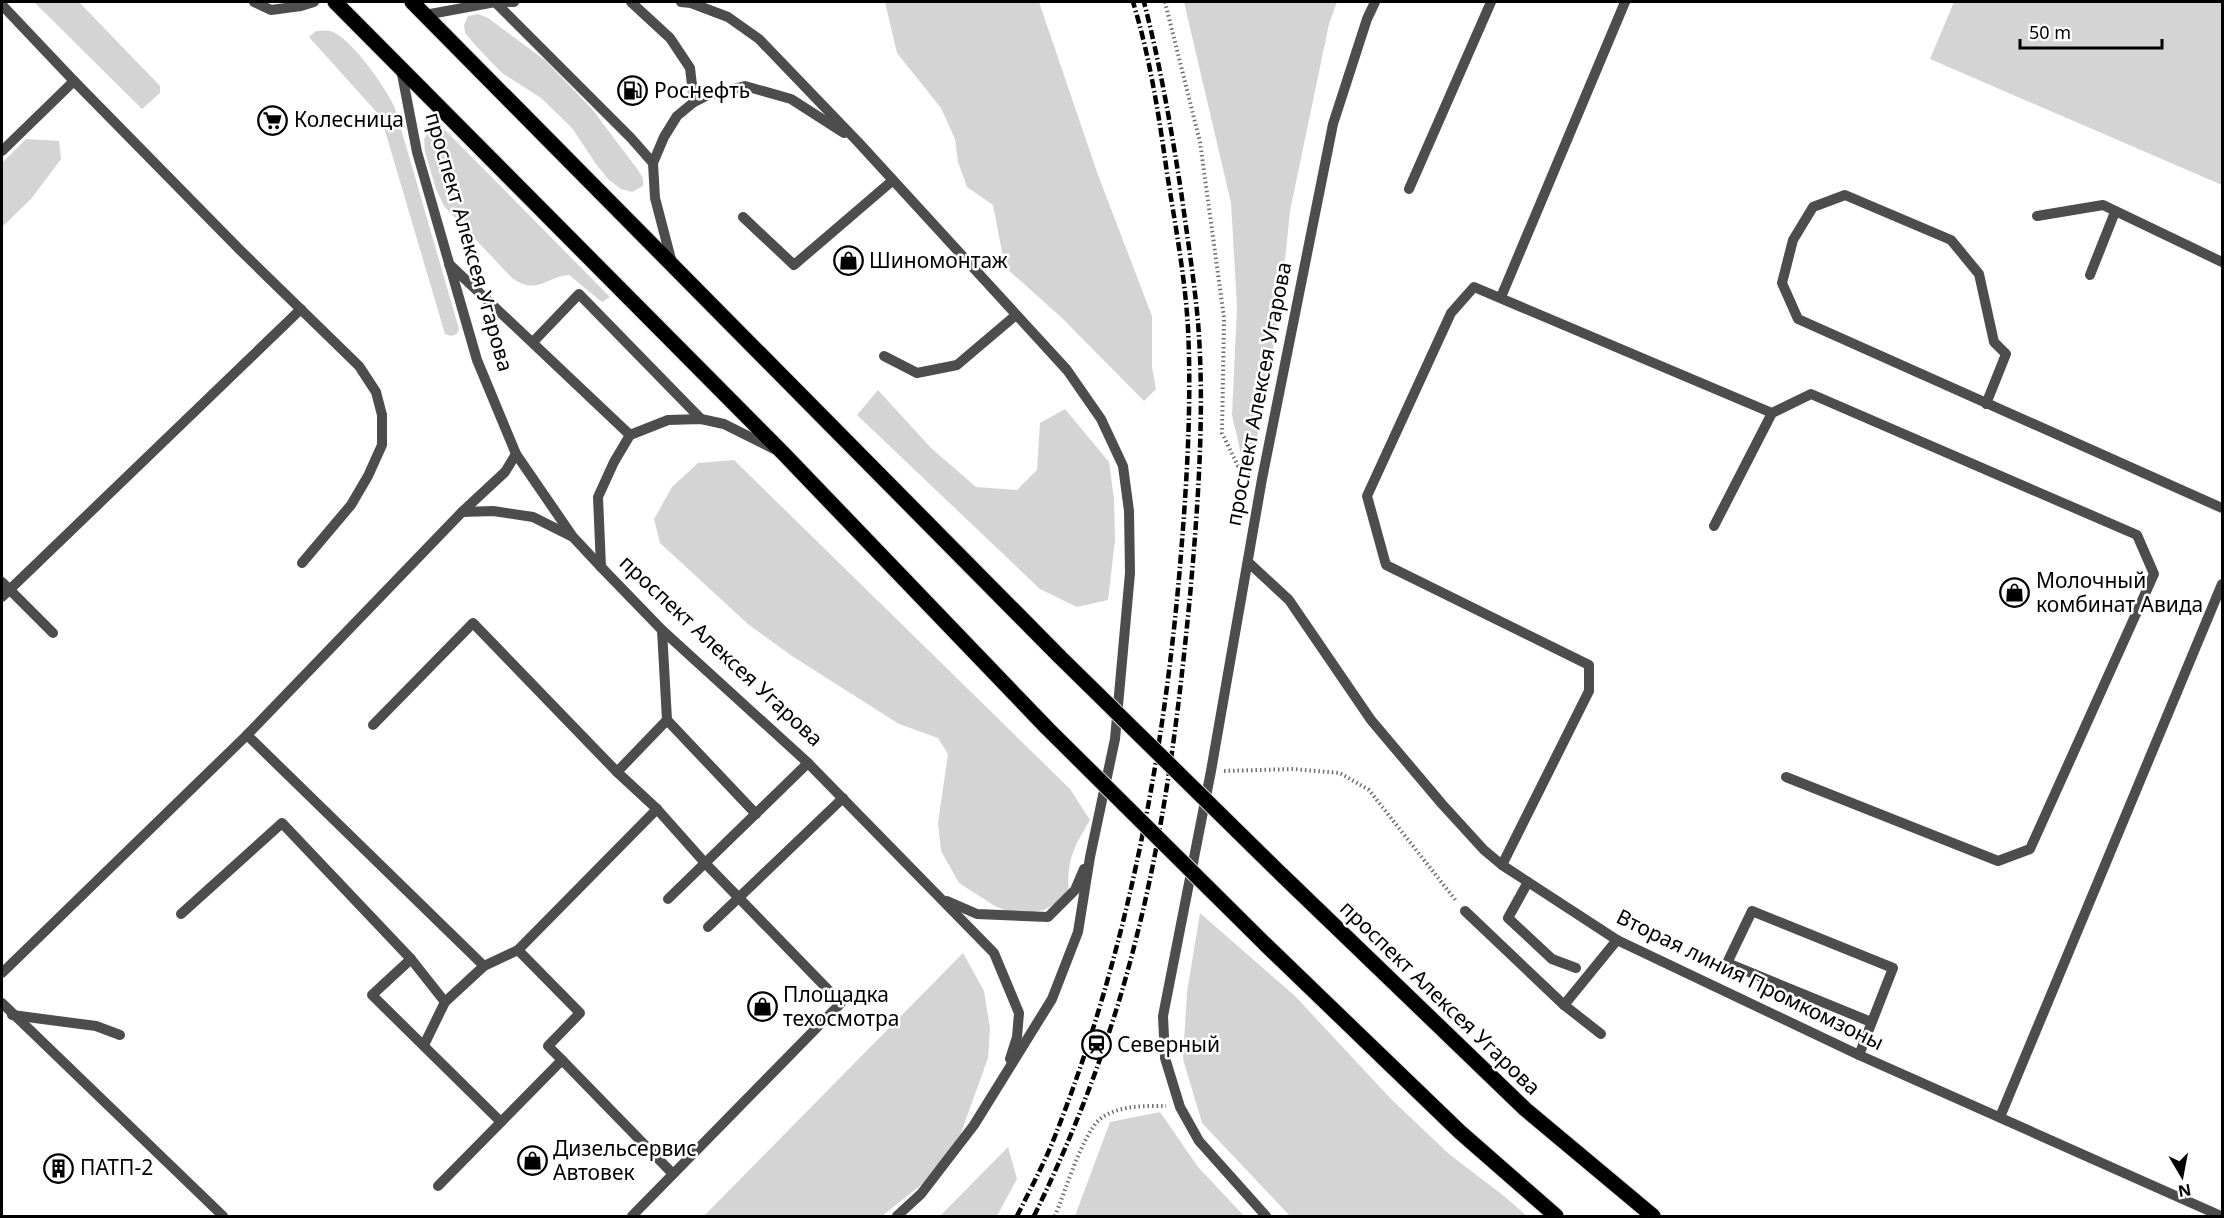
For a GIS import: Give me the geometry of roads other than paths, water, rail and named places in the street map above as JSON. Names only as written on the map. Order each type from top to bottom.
[{"type":"main road","name":"проспект Алексея Угарова","points":[[334,2],[783,453],[1047,728],[1265,944],[1460,1132],[1556,1216]]},
{"type":"main road","name":"проспект Алексея Угарова","points":[[412,2],[1060,657],[1281,874],[1525,1109],[1653,1216]]},
{"type":"street","points":[[254,2],[271,10],[314,2]]},
{"type":"street","points":[[495,2],[632,138],[653,163]]},
{"type":"street","points":[[425,15],[495,2],[514,2]]},
{"type":"street","points":[[631,2],[670,38],[690,68],[694,102]]},
{"type":"street","name":"проспект Алексея Угарова","points":[[681,2],[691,3],[728,17],[759,39],[859,143],[1067,370],[1101,419],[1123,466],[1129,510],[1130,573],[1115,739],[1090,857],[1078,932],[1052,999],[1004,1078],[974,1125],[921,1194],[897,1216]]},
{"type":"street","name":"проспект Алексея Угарова","points":[[1266,1216],[1199,1141],[1180,1107],[1165,1058],[1163,1016],[1211,771],[1262,479],[1334,124],[1367,19],[1375,2]]},
{"type":"street","points":[[1409,189],[1491,2]]},
{"type":"street","points":[[1501,297],[1624,2]]},
{"type":"street","points":[[2,4],[240,250],[359,366],[376,392],[382,415],[382,445],[351,505],[302,563]]},
{"type":"street","name":"проспект Алексея Угарова","points":[[401,68],[417,152],[477,360],[516,453],[573,537],[601,567],[662,630],[808,763],[993,952],[1019,1013],[1017,1037],[1004,1078]]},
{"type":"street","points":[[2,151],[74,81]]},
{"type":"street","points":[[672,263],[655,198],[653,163],[664,137],[677,116],[694,102],[706,96],[745,86],[791,99],[859,143]]},
{"type":"street","points":[[743,217],[794,265],[892,181]]},
{"type":"street","points":[[1986,404],[2006,354],[1994,342],[1979,274],[1951,240],[1845,195],[1813,207],[1792,240],[1782,283],[1798,319],[1986,404],[2223,508]]},
{"type":"street","points":[[2037,216],[2103,205],[2223,262]]},
{"type":"street","points":[[2090,275],[2115,212]]},
{"type":"street","points":[[449,264],[630,435]]},
{"type":"street","points":[[1502,865],[1588,690],[1590,665],[1386,565],[1367,496],[1451,313],[1474,287],[1772,413]]},
{"type":"street","points":[[533,342],[579,294],[701,419]]},
{"type":"street","points":[[53,633],[4,590],[301,309]]},
{"type":"street","points":[[884,356],[917,373],[957,365],[1016,315]]},
{"type":"street","points":[[1714,526],[1772,413],[1811,393],[2137,535],[2154,573],[2030,849],[1998,861],[1786,777]]},
{"type":"street","points":[[601,567],[598,497],[614,462],[630,435],[668,420],[701,419],[724,424],[783,453]]},
{"type":"street","points":[[2,973],[247,735],[462,512],[505,472],[516,453]]},
{"type":"street","points":[[462,512],[493,511],[532,517],[573,537]]},
{"type":"street","name":"Вторая линия Промкомзоны","points":[[1248,562],[1289,600],[1371,720],[1442,804],[1484,850],[1502,865],[1617,940],[1859,1055],[2221,1216]]},
{"type":"street","points":[[2000,1117],[2223,584]]},
{"type":"street","points":[[373,725],[473,623],[617,772],[657,809],[705,863],[842,1003],[632,1216]]},
{"type":"street","points":[[662,630],[667,720],[756,814]]},
{"type":"street","points":[[617,772],[667,720]]},
{"type":"street","points":[[247,735],[484,966]]},
{"type":"street","points":[[668,899],[808,763]]},
{"type":"street","points":[[708,927],[843,798]]},
{"type":"street","points":[[424,1045],[445,1002],[484,966],[518,950],[657,809]]},
{"type":"street","points":[[181,914],[282,823],[411,959],[445,1002]]},
{"type":"street","name":"проспект Алексея Угарова","points":[[941,899],[977,914],[1048,917],[1075,890],[1090,857]]},
{"type":"street","points":[[1528,882],[1508,918],[1552,959],[1575,968]]},
{"type":"street","points":[[1465,911],[1564,1005],[1601,1034]]},
{"type":"street","points":[[1859,1055],[1893,968],[1752,911],[1727,963],[1871,1022]]},
{"type":"street","points":[[1564,1005],[1617,940]]},
{"type":"street","points":[[518,950],[580,1013],[548,1046],[673,1174]]},
{"type":"street","points":[[411,959],[372,995],[501,1122]]},
{"type":"street","points":[[2,1003],[223,1216]]},
{"type":"street","points":[[12,1015],[96,1026],[120,1035]]},
{"type":"street","points":[[438,1186],[562,1060]]},
{"type":"railway","points":[[1017,1216],[1053,1142],[1103,996],[1121,928],[1138,859],[1151,789],[1172,649],[1179,578],[1189,422],[1187,309],[1157,108],[1133,2]]},
{"type":"railway","points":[[1034,1216],[1080,1113],[1093,1078],[1117,1008],[1137,935],[1156,851],[1170,767],[1190,596],[1201,425],[1198,322],[1173,143],[1144,2]]},
{"type":"place","name":"Роснефть","points":[[633,91]]},
{"type":"place","name":"Колесница","points":[[273,120]]},
{"type":"place","name":"Шиномонтаж","points":[[848,261]]},
{"type":"place","name":"Молочный комбинат Авида","points":[[2015,593]]},
{"type":"place","name":"Площадка техосмотра","points":[[762,1007]]},
{"type":"place","name":"Северный","points":[[1096,1045]]},
{"type":"place","name":"Дизельсервис Автовек","points":[[532,1161]]},
{"type":"place","name":"ПАТП-2","points":[[59,1168]]}]
